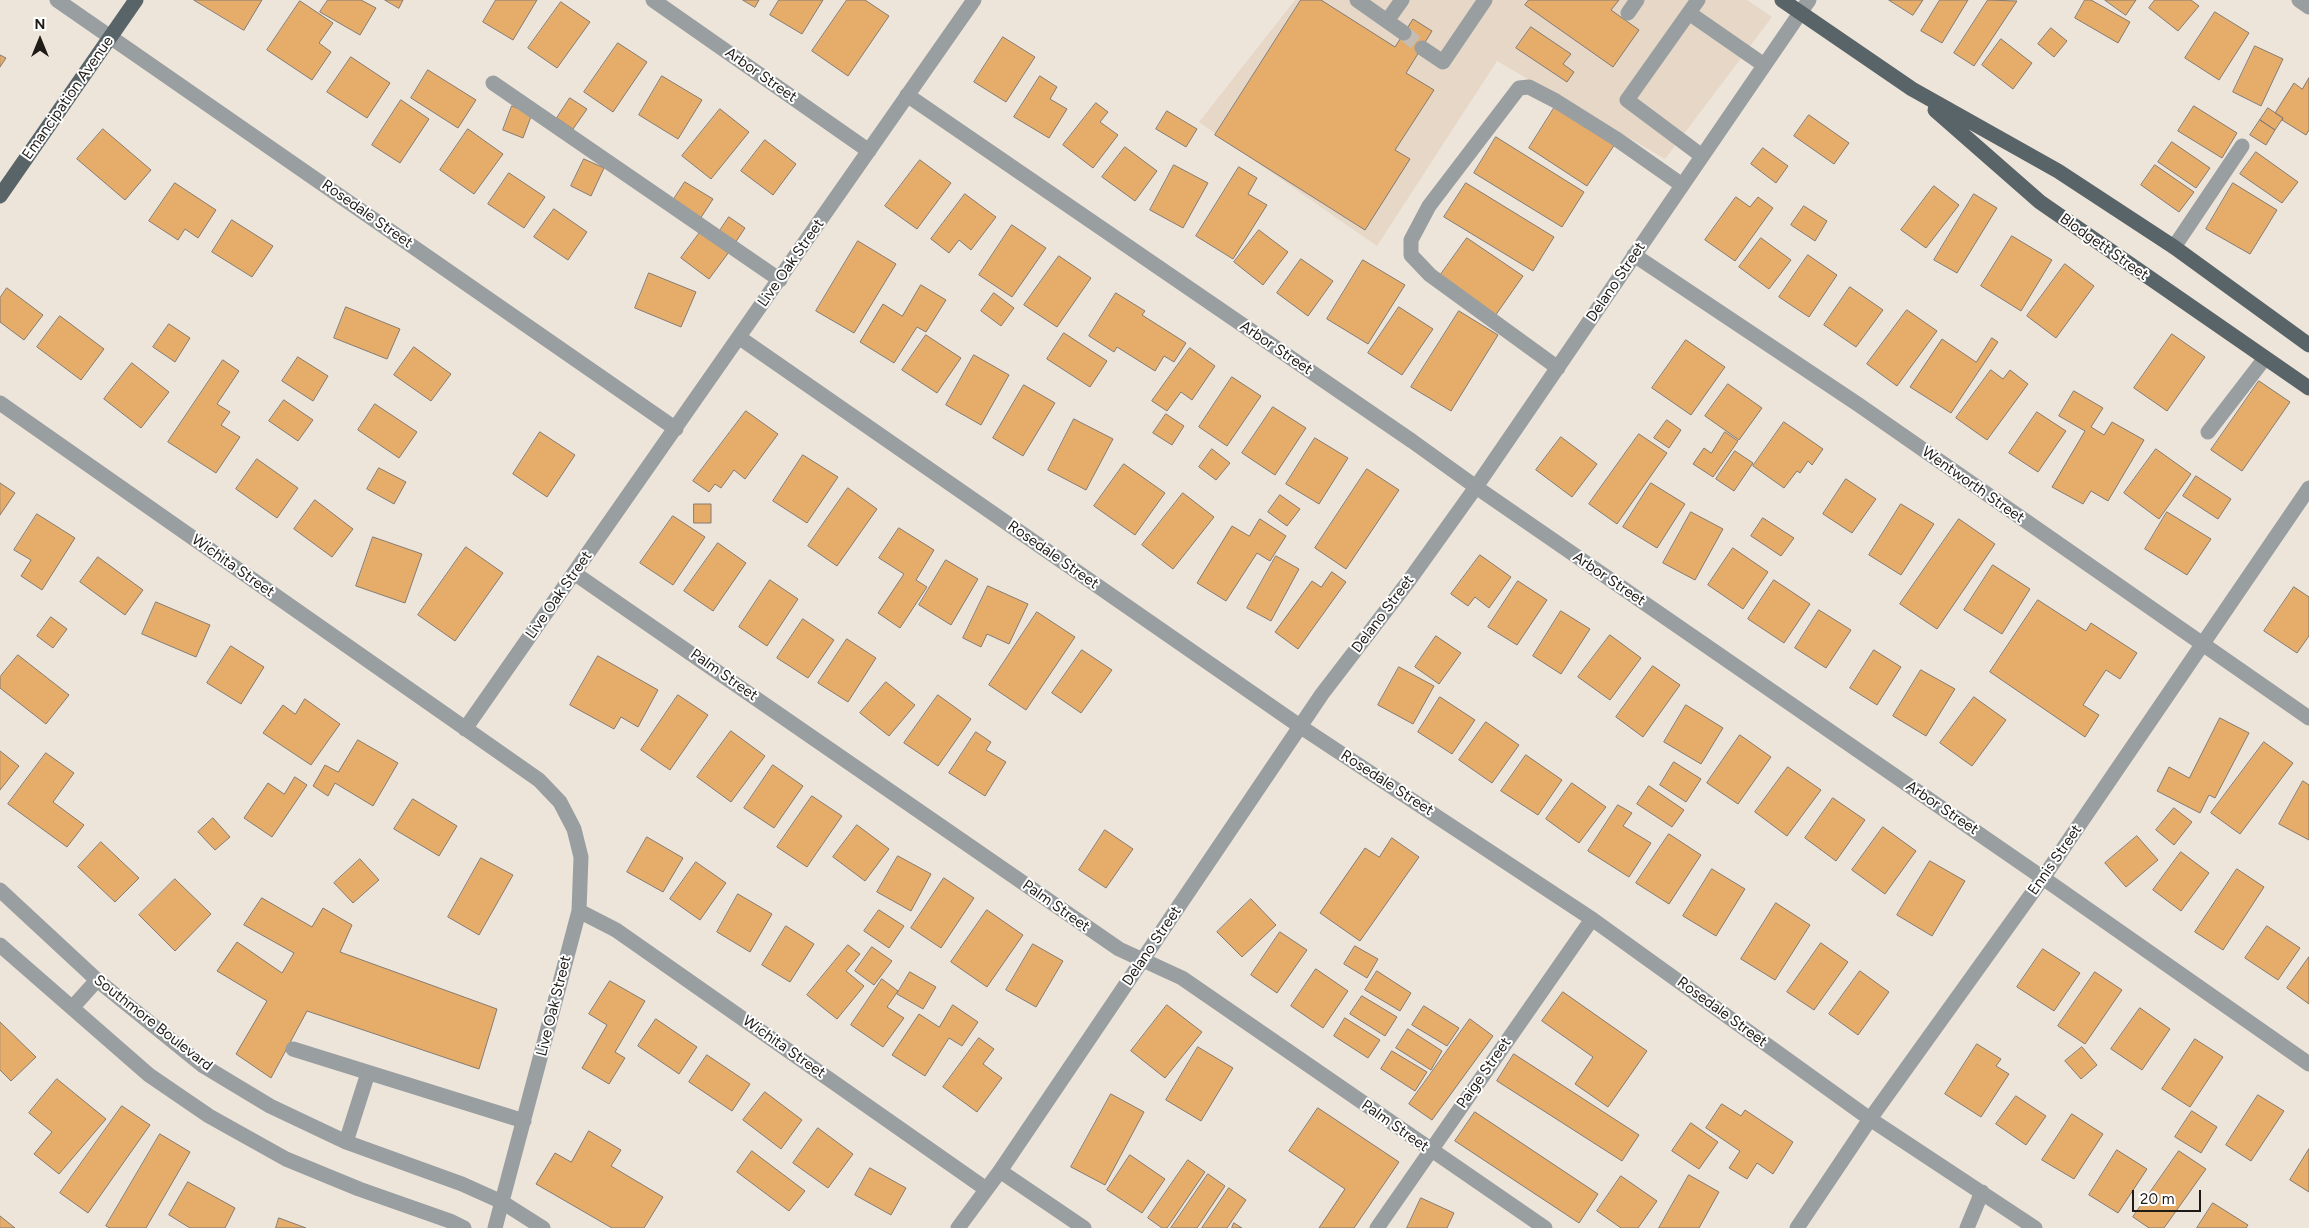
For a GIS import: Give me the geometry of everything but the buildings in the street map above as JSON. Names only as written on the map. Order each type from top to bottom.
[{"type":"main road","name":"Emancipation Avenue","points":[[0,196],[136,0]]},
{"type":"main road","name":"Blodgett Street","points":[[1782,0],[1912,89],[2058,172],[2174,247],[2309,345]]},
{"type":"main road","name":"Blodgett Street","points":[[1912,89],[2040,202],[2309,388]]},
{"type":"street","name":"Rosedale Street","points":[[57,0],[676,429]]},
{"type":"street","name":"Arbor Street","points":[[653,0],[869,151]]},
{"type":"street","name":"Live Oak Street","points":[[495,1228],[578,911],[581,857],[574,829],[560,802],[539,780],[465,729],[740,338],[974,0]]},
{"type":"street","points":[[1357,0],[1404,33]]},
{"type":"street","points":[[1387,21],[1402,0]]},
{"type":"street","points":[[1422,48],[1443,62],[1485,0]]},
{"type":"street","points":[[1698,0],[1628,100],[1702,156]]},
{"type":"street","name":"Delano Street","points":[[958,1228],[1000,1171],[1322,694],[1408,582],[1476,487],[1809,0]]},
{"type":"street","points":[[2299,0],[2309,7]]},
{"type":"street","points":[[1690,13],[1764,65]]},
{"type":"street","points":[[493,83],[780,280]]},
{"type":"street","points":[[1558,368],[1430,275],[1412,255],[1412,240],[1429,206],[1519,88],[1529,87],[1556,101],[1615,138],[1682,185]]},
{"type":"street","name":"Arbor Street","points":[[907,96],[1404,435],[1476,487],[2309,1064]]},
{"type":"street","points":[[2174,247],[2242,146]]},
{"type":"street","name":"Wentworth Street","points":[[1634,255],[1867,410],[2309,718]]},
{"type":"street","name":"Rosedale Street","points":[[740,338],[1301,727],[1592,919],[1870,1119],[2035,1228]]},
{"type":"street","points":[[2208,432],[2265,358]]},
{"type":"street","name":"Wichita Street","points":[[0,403],[465,729]]},
{"type":"street","name":"Ennis Street","points":[[1797,1228],[1870,1119],[2043,878],[2309,488]]},
{"type":"street","name":"Palm Street","points":[[574,573],[1119,949],[1182,978],[1545,1228]]},
{"type":"street","name":"Southmore Boulevard","points":[[0,890],[97,980],[202,1065],[270,1106],[346,1142],[462,1184],[502,1202],[543,1228]]},
{"type":"street","name":"Wichita Street","points":[[578,911],[616,930],[986,1189]]},
{"type":"street","name":"Paige Street","points":[[1377,1228],[1592,919]]},
{"type":"street","points":[[0,945],[149,1075],[209,1116],[286,1159],[359,1189],[450,1221],[464,1228]]},
{"type":"street","points":[[72,1008],[97,980]]},
{"type":"street","points":[[293,1049],[524,1121]]},
{"type":"street","points":[[346,1142],[368,1073]]},
{"type":"street","points":[[1000,1171],[1084,1228]]},
{"type":"street","points":[[1967,1228],[1982,1192]]},
{"type":"shaded area","points":[[1295,0],[1747,0],[1772,17],[1665,159],[1497,61],[1377,246],[1199,122]]},
{"type":"tunnel","points":[[1404,33],[1422,48]]}]
